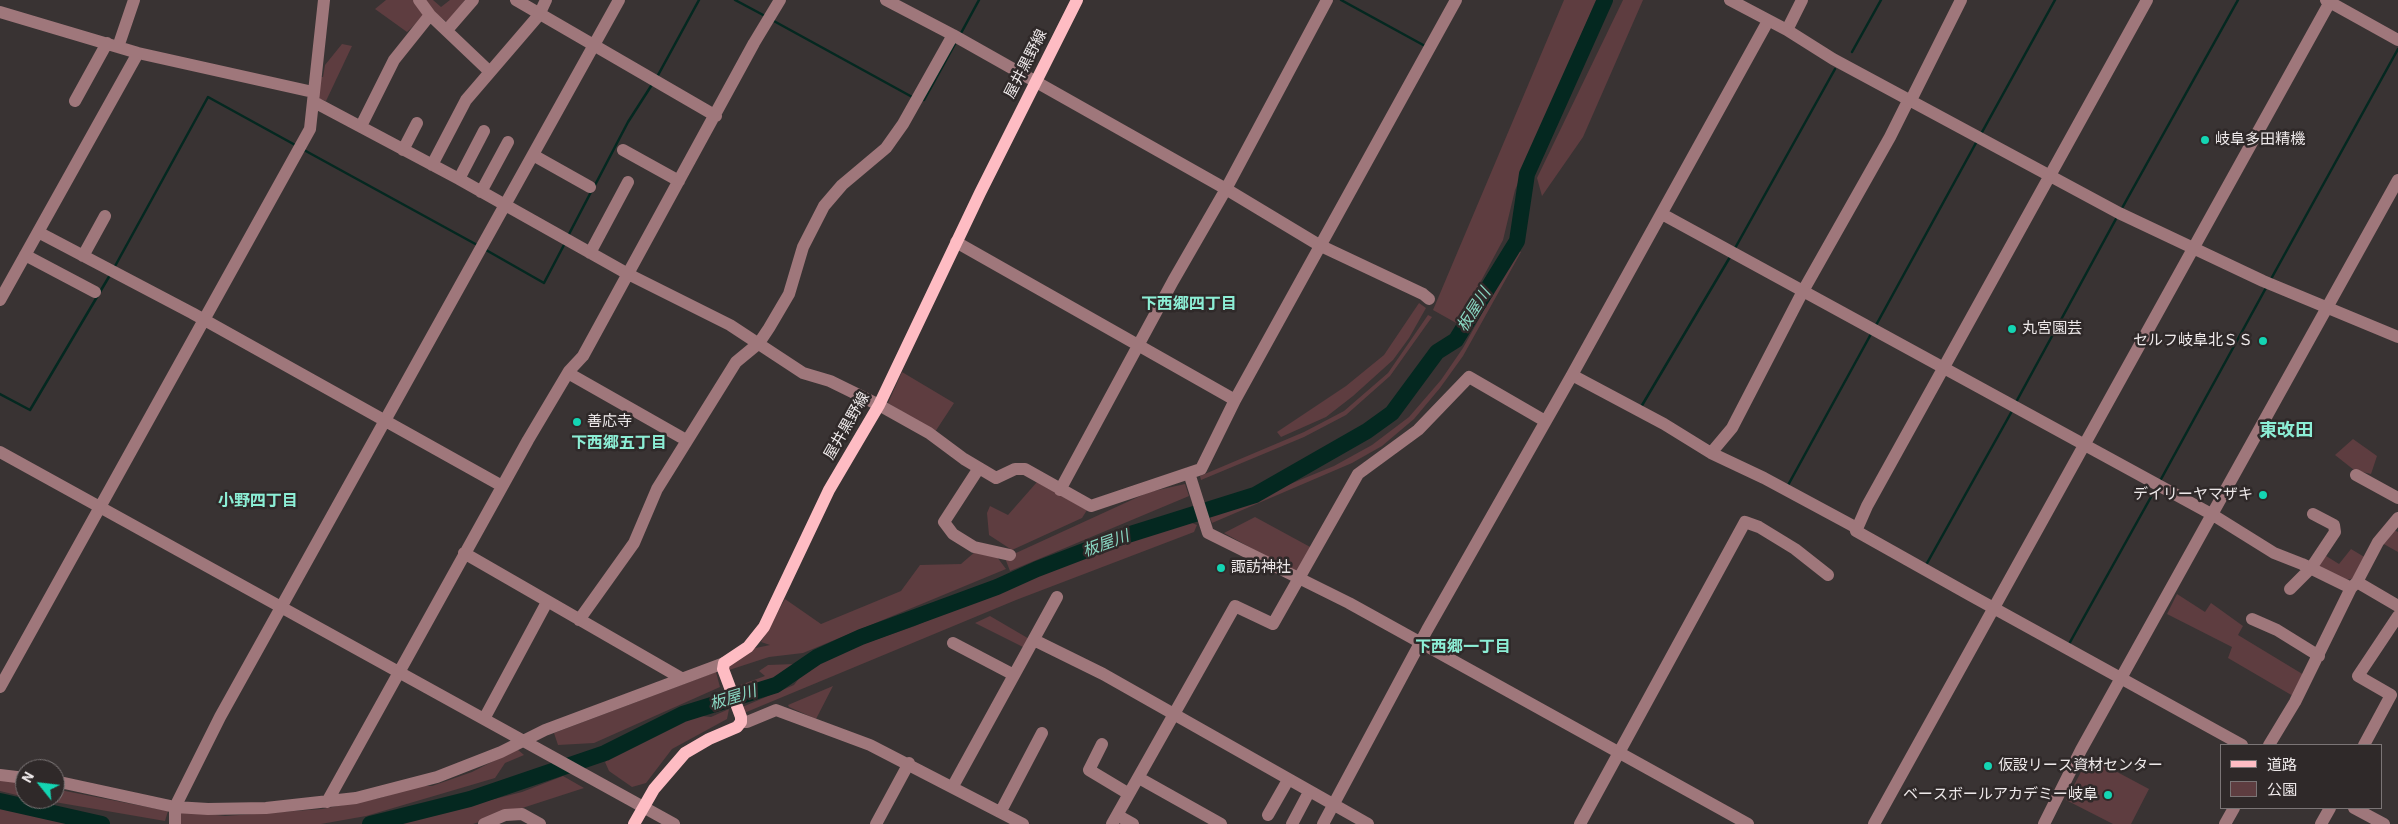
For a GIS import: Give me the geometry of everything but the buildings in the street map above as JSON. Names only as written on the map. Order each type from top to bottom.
[{"type":"main road","name":"屋井黒野線","points":[[723,666],[748,648],[764,627],[828,490],[880,405],[956,242],[1077,0]]},
{"type":"main road","points":[[634,824],[654,789],[685,753],[709,739],[737,727],[741,719],[723,666]]},
{"type":"street","points":[[75,100],[112,45],[134,0]]},
{"type":"street","points":[[0,687],[81,539],[102,507],[310,129],[324,0]]},
{"type":"street","points":[[418,0],[430,15],[490,72]]},
{"type":"street","points":[[446,30],[472,0]]},
{"type":"street","points":[[516,0],[538,15],[716,116]]},
{"type":"street","points":[[432,165],[466,100],[538,15],[546,0]]},
{"type":"street","points":[[175,814],[220,717],[386,422],[619,0]]},
{"type":"street","points":[[327,802],[502,486],[568,373],[583,356],[716,116],[754,43],[780,0]]},
{"type":"street","points":[[886,0],[953,35],[1226,189],[1319,245],[1423,294],[1429,299]]},
{"type":"street","points":[[1060,490],[1226,189],[1327,0]]},
{"type":"street","points":[[0,12],[138,53],[314,97],[403,150],[628,274],[730,325],[802,373],[830,381],[930,432],[978,468],[996,478],[1015,469],[1026,470],[1091,506],[1191,477],[1201,469],[1235,400],[1319,245],[1456,0]]},
{"type":"street","points":[[1730,0],[1787,30],[1833,59],[2119,213],[2263,281],[2398,337]]},
{"type":"street","points":[[1787,30],[1802,0]]},
{"type":"street","points":[[1711,453],[1732,428],[1803,291],[1910,100],[1961,0]]},
{"type":"street","points":[[1856,531],[1867,506],[2147,0]]},
{"type":"street","points":[[1874,824],[2195,248],[2329,1],[2398,40]]},
{"type":"street","points":[[361,126],[394,60],[430,15]]},
{"type":"street","points":[[1324,824],[1422,642],[1572,376],[1768,21]]},
{"type":"street","points":[[579,620],[634,543],[657,489],[736,362],[759,343],[789,294],[807,238],[824,206],[842,185],[886,148],[903,124],[953,35]]},
{"type":"street","points":[[1,296],[138,53]]},
{"type":"street","points":[[403,150],[417,123]]},
{"type":"street","points":[[459,180],[484,131]]},
{"type":"street","points":[[481,192],[508,142]]},
{"type":"street","points":[[623,150],[679,181]]},
{"type":"street","points":[[533,155],[590,187]]},
{"type":"street","points":[[2044,824],[2081,750],[2398,180]]},
{"type":"street","points":[[590,253],[628,182]]},
{"type":"street","points":[[1662,214],[2213,515],[2274,553],[2354,585],[2398,606]]},
{"type":"street","points":[[83,256],[106,216]]},
{"type":"street","points":[[38,232],[204,321],[502,486]]},
{"type":"street","points":[[956,242],[1235,400]]},
{"type":"street","points":[[25,255],[95,292]]},
{"type":"street","points":[[568,373],[686,440]]},
{"type":"street","points":[[1572,376],[1664,424],[1711,453],[1856,528],[1856,531],[2240,744]]},
{"type":"street","points":[[1133,824],[1114,820],[1235,606],[1272,624],[1358,474],[1418,430],[1469,377],[1545,421]]},
{"type":"street","points":[[0,452],[674,824]]},
{"type":"street","points":[[978,468],[944,522],[953,534],[974,547],[1010,555]]},
{"type":"street","points":[[2356,474],[2398,498]]},
{"type":"street","points":[[1191,477],[1208,533],[1300,578],[1422,642],[1748,824]]},
{"type":"street","points":[[2290,589],[2311,568],[2336,528],[2313,514]]},
{"type":"street","points":[[2271,744],[2378,542],[2398,518]]},
{"type":"street","points":[[1580,824],[1745,522],[1759,527],[1795,549],[1828,575]]},
{"type":"street","points":[[464,553],[680,678]]},
{"type":"street","points":[[953,786],[1058,597]]},
{"type":"street","points":[[484,719],[547,602]]},
{"type":"street","points":[[2365,744],[2391,695],[2358,676],[2398,616]]},
{"type":"street","points":[[2252,619],[2277,630],[2319,656]]},
{"type":"street","points":[[1034,640],[1103,674],[1172,715],[1368,824]]},
{"type":"street","points":[[954,643],[1014,675]]},
{"type":"street","points":[[65,784],[175,814],[266,808],[356,798],[437,777],[680,678],[723,666]]},
{"type":"street","points":[[741,719],[746,722],[776,710],[870,745],[909,763],[1024,824]]},
{"type":"street","points":[[1001,811],[1042,733]]},
{"type":"street","points":[[1102,744],[1089,770],[1129,794]]},
{"type":"street","points":[[876,824],[909,763]]},
{"type":"street","points":[[0,775],[15,777]]},
{"type":"street","points":[[1139,778],[1221,824]]},
{"type":"street","points":[[1268,815],[1288,780]]},
{"type":"street","points":[[1292,824],[1309,792]]},
{"type":"street","points":[[2226,824],[2234,809]]},
{"type":"street","points":[[2321,824],[2329,809]]},
{"type":"street","points":[[2356,809],[2384,824]]},
{"type":"street","points":[[484,824],[505,814],[522,814],[540,824]]},
{"type":"green space","points":[[386,0],[433,0],[441,7],[450,0],[465,0],[448,23],[431,9],[407,32],[375,9]]},
{"type":"green space","points":[[1564,0],[1596,0],[1515,190],[1503,240],[1458,324],[1433,310]]},
{"type":"green space","points":[[1623,0],[1643,0],[1583,137],[1542,196],[1537,178]]},
{"type":"green space","points":[[342,44],[352,46],[326,101],[320,99],[317,93],[319,77],[323,77],[325,65]]},
{"type":"green space","points":[[1517,250],[1521,252],[1463,356],[1414,419],[1382,446],[1352,463],[1212,523],[1209,514],[1239,505],[1334,466],[1372,445],[1409,417],[1441,380],[1463,348]]},
{"type":"green space","points":[[1419,303],[1426,308],[1409,338],[1393,360],[1353,396],[1326,417],[1281,437],[1277,432],[1346,386],[1384,355]]},
{"type":"green space","points":[[1428,315],[1432,317],[1390,376],[1346,415],[1304,437],[1201,480],[1200,476],[1304,432],[1344,411],[1388,373]]},
{"type":"green space","points":[[902,372],[954,403],[935,432],[888,403]]},
{"type":"green space","points":[[2353,439],[2377,456],[2371,474],[2354,470],[2335,455]]},
{"type":"green space","points":[[1037,482],[1087,510],[1082,518],[1012,550],[989,535],[987,513],[990,506],[1008,515]]},
{"type":"green space","points":[[1185,484],[1189,496],[1010,571],[1005,558],[1149,492]]},
{"type":"green space","points":[[1255,517],[1312,548],[1298,574],[1224,533]]},
{"type":"green space","points":[[1187,521],[1197,525],[1194,532],[1016,600],[744,713],[740,708],[794,685],[806,669],[825,653],[866,643],[915,626],[982,596],[1026,581],[1043,571],[1156,529]]},
{"type":"green space","points":[[2394,530],[2398,532],[2398,552],[2382,543]]},
{"type":"green space","points":[[2351,549],[2366,558],[2355,578],[2346,580],[2317,566],[2323,554],[2339,564]]},
{"type":"green space","points":[[976,551],[997,557],[1006,569],[803,653],[769,657],[726,671],[737,652],[770,645],[761,642],[785,599],[821,624],[901,591],[920,565],[961,564]]},
{"type":"green space","points":[[2177,594],[2205,612],[2211,603],[2243,626],[2238,635],[2304,675],[2293,696],[2228,658],[2232,647],[2167,614]]},
{"type":"green space","points":[[990,616],[1031,640],[1025,648],[975,623]]},
{"type":"green space","points":[[795,664],[798,670],[776,685],[749,690],[732,688],[765,676],[759,671],[768,665]]},
{"type":"green space","points":[[716,672],[720,687],[594,743],[558,745],[554,733]]},
{"type":"green space","points":[[833,686],[816,719],[788,705]]},
{"type":"green space","points":[[729,709],[727,719],[672,749],[646,783],[632,787],[609,771],[605,762],[615,753],[683,714],[711,717]]},
{"type":"green space","points":[[517,749],[524,755],[505,763],[495,778],[366,816],[321,824],[179,824],[181,811],[225,816],[322,809],[380,798],[418,786],[432,786],[472,772]]},
{"type":"green space","name":"ベースボールアカデミー岐阜","points":[[2089,757],[2149,789],[2131,824],[2113,824],[2066,800]]},
{"type":"green space","points":[[0,776],[15,780],[15,795],[0,791]]},
{"type":"green space","points":[[563,776],[584,788],[473,824],[396,824],[522,792]]},
{"type":"green space","points":[[65,791],[168,811],[165,821],[65,804]]},
{"type":"green space","points":[[0,808],[72,822],[80,824],[0,824]]},
{"type":"waterway","points":[[657,77],[699,0]]},
{"type":"waterway","points":[[735,0],[765,16]]},
{"type":"waterway","points":[[960,35],[979,0]]},
{"type":"waterway","points":[[1341,0],[1425,46]]},
{"type":"waterway","name":"板屋川","points":[[370,824],[470,799],[605,753],[683,714],[776,685],[817,657],[861,637],[997,587],[1037,569],[1118,538],[1255,495],[1367,431],[1392,413],[1437,352],[1456,340],[1517,241],[1527,174],[1605,0]]},
{"type":"waterway","points":[[1852,52],[1881,0]]},
{"type":"waterway","points":[[1981,134],[2055,0]]},
{"type":"waterway","points":[[2121,210],[2238,0]]},
{"type":"waterway","points":[[772,20],[914,98]]},
{"type":"waterway","points":[[921,100],[924,100],[956,42]]},
{"type":"waterway","points":[[2271,279],[2398,49]]},
{"type":"waterway","points":[[1734,250],[1835,69]]},
{"type":"waterway","points":[[594,187],[628,122],[653,83]]},
{"type":"waterway","points":[[114,268],[208,97],[297,146]]},
{"type":"waterway","points":[[1875,327],[1977,141]]},
{"type":"waterway","points":[[304,150],[479,246]]},
{"type":"waterway","points":[[568,236],[591,192]]},
{"type":"waterway","points":[[2015,404],[2117,217]]},
{"type":"waterway","points":[[486,250],[544,283],[565,243]]},
{"type":"waterway","points":[[1641,407],[1730,257]]},
{"type":"waterway","points":[[0,394],[30,410],[110,275]]},
{"type":"waterway","points":[[2160,481],[2267,286]]},
{"type":"waterway","points":[[1787,487],[1871,334]]},
{"type":"waterway","points":[[1926,565],[2012,411]]},
{"type":"waterway","points":[[2069,644],[2156,488]]},
{"type":"waterway","name":"板屋川","points":[[0,801],[102,824]]},
{"type":"place","name":"岐阜多田精機","points":[[2205,140]]},
{"type":"place","name":"丸宮園芸","points":[[2012,329]]},
{"type":"place","name":"セルフ岐阜北ＳＳ","points":[[2263,341]]},
{"type":"place","name":"善応寺","points":[[577,422]]},
{"type":"place","name":"デイリーヤマザキ","points":[[2263,495]]},
{"type":"place","name":"諏訪神社","points":[[1221,568]]},
{"type":"place","name":"仮設リース資材センター","points":[[1988,766]]},
{"type":"place","name":"ベースボールアカデミー岐阜","points":[[2108,795]]},
{"type":"district","name":"下西郷四丁目","points":[[1189,304]]},
{"type":"district","name":"東改田","points":[[2286,431]]},
{"type":"district","name":"下西郷五丁目","points":[[619,443]]},
{"type":"district","name":"小野四丁目","points":[[258,501]]},
{"type":"district","name":"下西郷一丁目","points":[[1463,647]]}]
